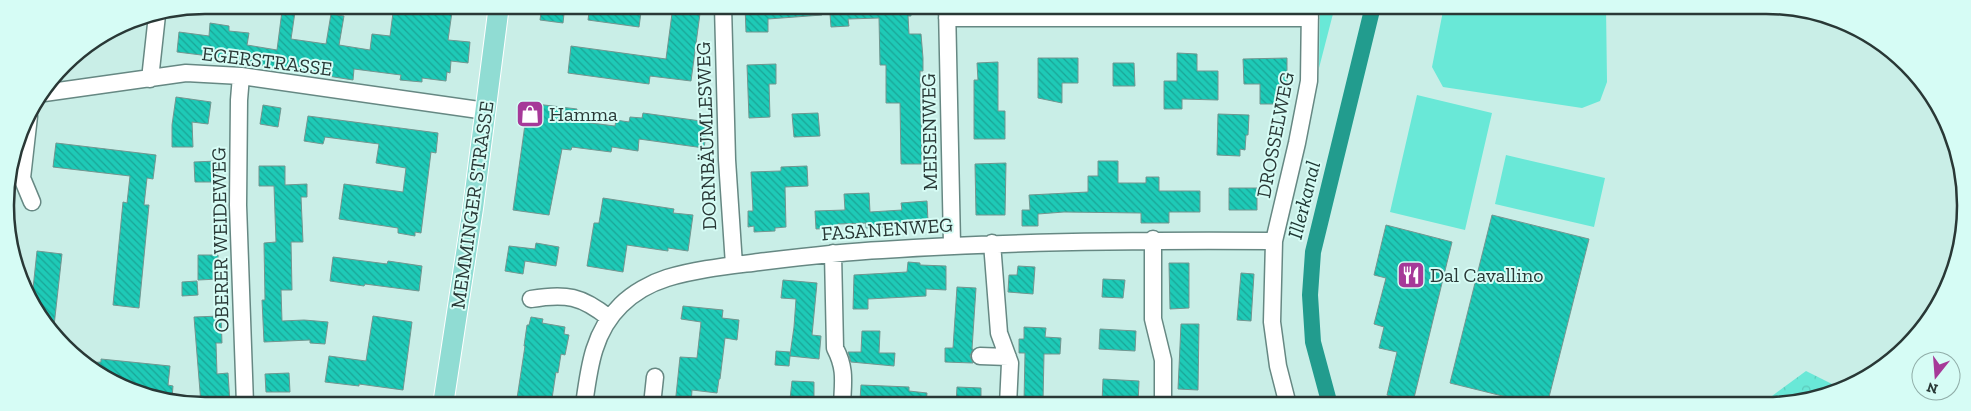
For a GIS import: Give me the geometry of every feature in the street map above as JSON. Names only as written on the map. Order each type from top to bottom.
[{"type":"main road","name":"MEMMINGER STRASSE","points":[[444,397],[486,112],[498,14]]},
{"type":"street","name":"DORNBÄUMLESWEG","points":[[723,14],[727,160],[734,265]]},
{"type":"street","name":"MEISENWEG","points":[[947,14],[952,245]]},
{"type":"street","name":"DROSSELWEG","points":[[1286,397],[1278,366],[1272,322],[1274,241],[1297,143],[1309,81],[1310,14]]},
{"type":"street","points":[[150,79],[156,20]]},
{"type":"street","name":"EGERSTRASSE","points":[[51,92],[186,73],[241,76],[486,112]]},
{"type":"street","name":"OBERER WEIDEWEG","points":[[241,76],[238,205],[249,314],[245,397]]},
{"type":"street","points":[[27,136],[22,178],[32,202]]},
{"type":"street","name":"FASANENWEG","points":[[585,397],[593,351],[599,334],[609,318],[621,305],[649,285],[666,278],[692,272],[833,253],[952,245],[1153,240],[1274,241]]},
{"type":"street","points":[[1153,240],[1153,318],[1163,360],[1163,397]]},
{"type":"street","points":[[992,243],[998,333],[1010,363],[1008,397]]},
{"type":"street","points":[[833,253],[835,348],[843,368],[842,397]]},
{"type":"street","points":[[531,299],[555,295],[572,297],[592,304],[609,318]]},
{"type":"street","points":[[980,356],[1008,357]]},
{"type":"street","points":[[653,397],[655,376]]},
{"type":"green space","points":[[1320,14],[1333,14],[1319,68]]},
{"type":"green space","points":[[1442,14],[1606,14],[1607,82],[1600,101],[1582,108],[1443,87],[1432,67]]},
{"type":"green space","points":[[1417,95],[1492,113],[1465,230],[1390,212]]},
{"type":"green space","points":[[1506,155],[1605,178],[1594,227],[1495,204]]},
{"type":"green space","points":[[1806,371],[1834,385],[1803,394],[1772,396]]},
{"type":"building","points":[[282,14],[295,14],[291,39],[326,44],[331,14],[344,16],[339,45],[370,50],[372,34],[390,36],[393,14],[452,14],[448,40],[470,42],[468,63],[451,61],[450,73],[447,72],[446,81],[422,78],[422,82],[400,80],[401,75],[354,69],[353,80],[258,65],[258,62],[177,52],[179,32],[209,36],[210,23],[229,26],[229,31],[249,33],[247,45],[277,50]]},
{"type":"building","points":[[541,14],[564,14],[563,23],[540,20]]},
{"type":"building","points":[[589,14],[641,14],[639,27],[588,20]]},
{"type":"building","points":[[672,14],[700,14],[691,81],[650,76],[649,84],[568,73],[571,46],[666,59]]},
{"type":"building","points":[[745,14],[822,14],[768,19],[768,32],[746,32]]},
{"type":"building","points":[[830,14],[911,14],[911,16],[908,16],[909,34],[921,34],[923,58],[923,71],[920,71],[922,164],[901,164],[900,103],[886,103],[886,65],[880,65],[879,18],[848,19],[849,26],[831,27]]},
{"type":"building","points":[[1177,53],[1197,54],[1197,71],[1218,71],[1218,100],[1182,99],[1182,109],[1164,109],[1164,81],[1177,81]]},
{"type":"building","points":[[1038,58],[1078,58],[1078,83],[1062,83],[1062,103],[1038,98]]},
{"type":"building","points":[[1287,58],[1287,84],[1281,84],[1280,104],[1260,104],[1260,84],[1244,84],[1243,59]]},
{"type":"building","points":[[998,62],[998,111],[1005,111],[1005,139],[974,139],[974,80],[978,80],[977,63]]},
{"type":"building","points":[[1113,63],[1134,63],[1135,86],[1113,86]]},
{"type":"building","points":[[776,64],[776,84],[769,84],[770,117],[749,118],[747,65]]},
{"type":"building","points":[[176,97],[211,102],[208,124],[192,122],[193,147],[172,147],[172,125]]},
{"type":"building","points":[[528,103],[577,109],[575,121],[615,126],[616,120],[629,122],[630,117],[642,118],[643,113],[708,122],[704,148],[639,139],[638,151],[612,147],[611,152],[572,147],[571,150],[562,149],[549,215],[513,210]]},
{"type":"building","points":[[263,105],[281,108],[278,127],[260,124]]},
{"type":"building","points":[[818,113],[820,136],[794,137],[792,114]]},
{"type":"building","points":[[1218,114],[1249,115],[1245,150],[1240,149],[1240,156],[1217,155]]},
{"type":"building","points":[[308,116],[438,133],[436,153],[431,152],[421,233],[415,232],[415,236],[398,233],[398,228],[339,219],[344,184],[403,192],[406,168],[376,163],[379,144],[325,137],[323,144],[304,141]]},
{"type":"building","points":[[56,143],[156,155],[153,179],[147,178],[144,205],[149,205],[139,308],[113,305],[123,202],[127,203],[130,176],[53,167]]},
{"type":"building","points":[[217,161],[218,182],[195,182],[194,162]]},
{"type":"building","points":[[1098,161],[1118,161],[1118,183],[1146,183],[1146,177],[1159,177],[1159,191],[1200,191],[1200,212],[1169,212],[1169,223],[1141,223],[1141,213],[1064,212],[1038,214],[1038,226],[1022,226],[1022,210],[1030,210],[1029,195],[1088,192],[1088,176],[1098,176]]},
{"type":"building","points":[[1006,163],[1005,215],[976,215],[975,164]]},
{"type":"building","points":[[259,166],[285,166],[285,185],[307,184],[307,197],[301,197],[303,242],[291,242],[292,290],[281,290],[282,321],[328,322],[325,344],[310,343],[310,340],[264,342],[262,300],[265,300],[264,243],[276,242],[274,186],[259,186]]},
{"type":"building","points":[[807,166],[808,186],[785,187],[786,227],[775,228],[775,231],[754,232],[754,226],[748,227],[748,211],[753,211],[751,172],[781,171],[781,167]]},
{"type":"building","points":[[1229,188],[1257,188],[1257,210],[1229,210]]},
{"type":"building","points":[[869,193],[870,212],[902,210],[901,203],[927,201],[928,221],[886,224],[887,227],[866,228],[866,223],[838,224],[839,228],[816,229],[815,211],[845,210],[844,194]]},
{"type":"building","points":[[603,198],[674,209],[673,213],[693,215],[688,251],[668,248],[668,251],[627,245],[623,272],[587,266],[594,223],[599,223]]},
{"type":"building","points":[[1492,215],[1589,239],[1549,397],[1507,397],[1450,383]]},
{"type":"building","points":[[1386,225],[1452,242],[1414,397],[1387,395],[1397,352],[1379,348],[1384,327],[1374,324],[1386,278],[1374,275]]},
{"type":"building","points":[[536,243],[559,247],[556,266],[525,261],[523,274],[505,271],[509,246],[535,249]]},
{"type":"building","points":[[37,251],[62,254],[54,324],[33,288]]},
{"type":"building","points":[[198,255],[218,255],[219,279],[198,280]]},
{"type":"building","points":[[333,257],[387,264],[388,261],[422,266],[419,291],[330,281]]},
{"type":"building","points":[[908,262],[920,263],[920,265],[946,266],[946,290],[926,289],[926,296],[868,299],[868,309],[853,309],[854,275],[907,272]]},
{"type":"building","points":[[1169,263],[1189,263],[1189,308],[1170,309]]},
{"type":"building","points":[[1018,266],[1035,267],[1033,294],[1008,292],[1009,275],[1017,275]]},
{"type":"building","points":[[1241,273],[1254,274],[1251,321],[1237,320]]},
{"type":"building","points":[[1103,279],[1125,280],[1123,298],[1102,297]]},
{"type":"building","points":[[783,280],[817,283],[812,335],[821,336],[819,359],[790,356],[789,366],[775,365],[776,351],[790,352],[790,355],[794,327],[796,299],[781,298]]},
{"type":"building","points":[[197,281],[198,295],[182,296],[182,282]]},
{"type":"building","points":[[957,287],[976,288],[973,349],[970,356],[973,363],[945,362],[945,348],[953,348]]},
{"type":"building","points":[[683,306],[723,310],[722,318],[739,320],[737,340],[725,338],[717,393],[692,390],[692,397],[676,397],[680,357],[697,358],[701,322],[681,319]]},
{"type":"building","points":[[221,316],[222,343],[216,343],[217,374],[228,373],[230,397],[200,397],[194,317]]},
{"type":"building","points":[[373,316],[412,322],[403,390],[325,382],[329,356],[366,361]]},
{"type":"building","points":[[531,317],[543,319],[542,323],[565,327],[564,334],[569,335],[565,355],[561,354],[558,373],[556,372],[552,397],[517,397],[527,325],[529,325]]},
{"type":"building","points":[[1181,324],[1199,324],[1198,390],[1178,389]]},
{"type":"building","points":[[1024,327],[1046,328],[1045,337],[1061,338],[1060,354],[1044,354],[1043,397],[1024,397],[1025,353],[1019,353],[1019,339],[1024,339]]},
{"type":"building","points":[[1100,329],[1136,331],[1135,351],[1099,349]]},
{"type":"building","points":[[862,331],[880,331],[879,353],[895,353],[894,366],[851,362],[848,352],[861,352]]},
{"type":"building","points":[[101,359],[170,366],[168,385],[173,386],[172,395],[132,383],[95,362],[101,362]]},
{"type":"building","points":[[289,373],[290,392],[266,392],[265,374]]},
{"type":"building","points":[[1103,379],[1139,381],[1138,397],[1102,397]]},
{"type":"building","points":[[792,381],[814,382],[814,397],[790,397]]},
{"type":"building","points":[[861,385],[909,387],[909,391],[927,393],[927,397],[860,397]]},
{"type":"building","points":[[957,387],[981,388],[981,397],[956,397]]},
{"type":"waterway","name":"Illerkanal","points":[[1328,397],[1313,342],[1310,295],[1313,252],[1371,14]]},
{"type":"place","name":"Hamma","points":[[530,114]]},
{"type":"place","name":"Dal Cavallino","points":[[1411,275]]}]
